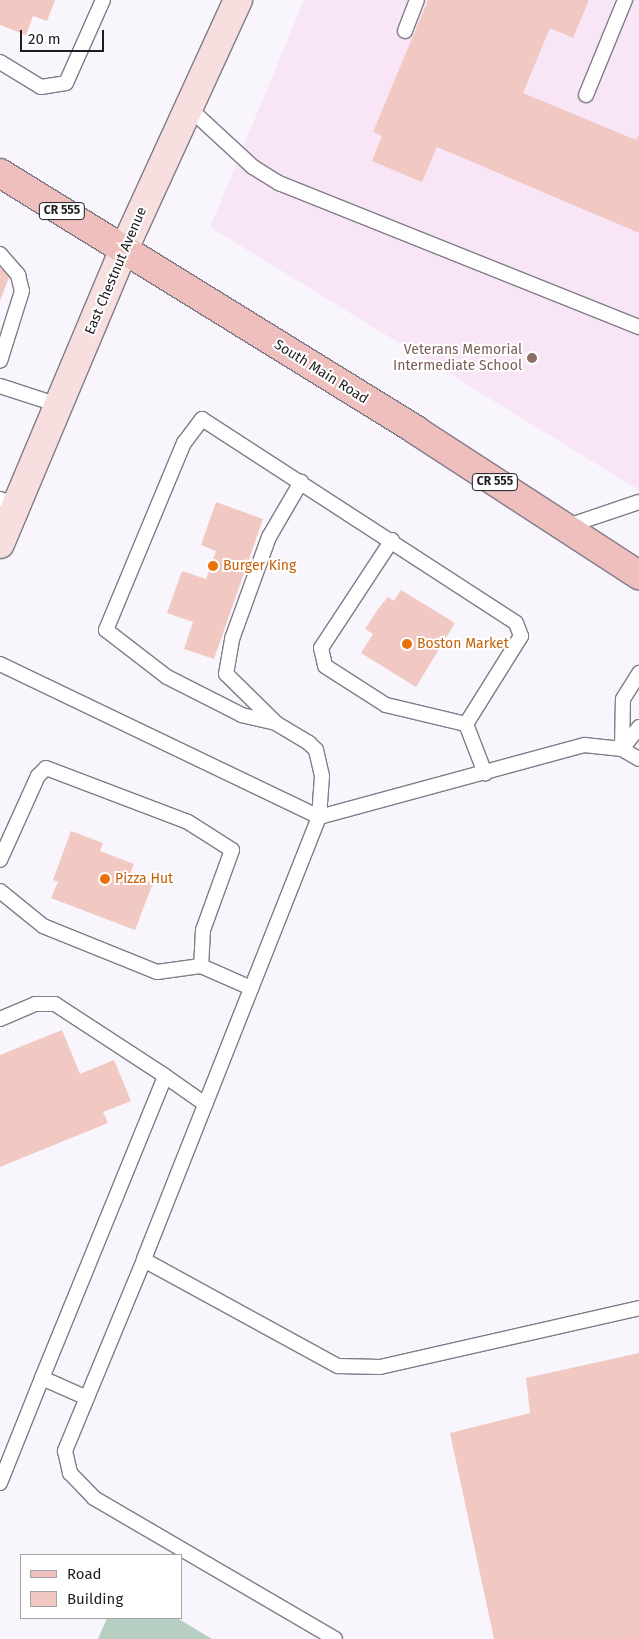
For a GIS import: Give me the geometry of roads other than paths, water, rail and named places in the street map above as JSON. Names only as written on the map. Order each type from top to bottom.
[{"type":"main road","name":"South Main Road","points":[[0,173],[124,249],[639,575]]},
{"type":"street","name":"East Chestnut Avenue","points":[[0,544],[8,502],[58,405],[124,249],[238,0]]},
{"type":"lane","points":[[0,62],[41,87],[66,83],[102,0]]},
{"type":"lane","points":[[405,31],[417,0]]},
{"type":"lane","points":[[586,95],[625,0]]},
{"type":"lane","points":[[189,108],[253,167],[279,183],[639,328]]},
{"type":"lane","points":[[0,254],[18,275],[22,292],[0,361]]},
{"type":"lane","points":[[0,386],[58,405]]},
{"type":"lane","points":[[276,723],[242,715],[167,677],[106,630],[184,442],[202,419],[392,540],[516,623],[521,636],[466,724]]},
{"type":"lane","points":[[301,482],[269,538],[232,639],[226,674],[276,723],[316,750],[322,776],[319,817],[144,1260],[64,1451],[70,1473],[94,1498],[335,1639]]},
{"type":"lane","points":[[565,527],[639,502]]},
{"type":"lane","points":[[392,540],[321,648],[325,666],[386,705],[466,724]]},
{"type":"lane","points":[[0,664],[319,817],[584,745],[622,748],[639,759]]},
{"type":"lane","points":[[622,748],[623,699],[639,673]]},
{"type":"lane","points":[[466,724],[485,773]]},
{"type":"lane","points":[[622,748],[639,727]]},
{"type":"lane","points":[[0,860],[38,776],[46,768],[188,822],[232,850],[203,930],[201,966]]},
{"type":"lane","points":[[0,892],[2,896],[43,926],[157,972],[201,966],[251,988]]},
{"type":"lane","points":[[0,1019],[35,1004],[55,1004],[205,1104]]},
{"type":"lane","points":[[0,1483],[165,1076]]},
{"type":"lane","points":[[144,1260],[338,1366],[380,1367],[639,1308]]},
{"type":"lane","points":[[42,1378],[87,1398]]},
{"type":"place","name":"Veterans Memorial Intermediate School","points":[[532,358]]},
{"type":"place","name":"Burger King","points":[[213,566]]},
{"type":"place","name":"Boston Market","points":[[407,644]]},
{"type":"place","name":"Pizza Hut","points":[[105,879]]}]
